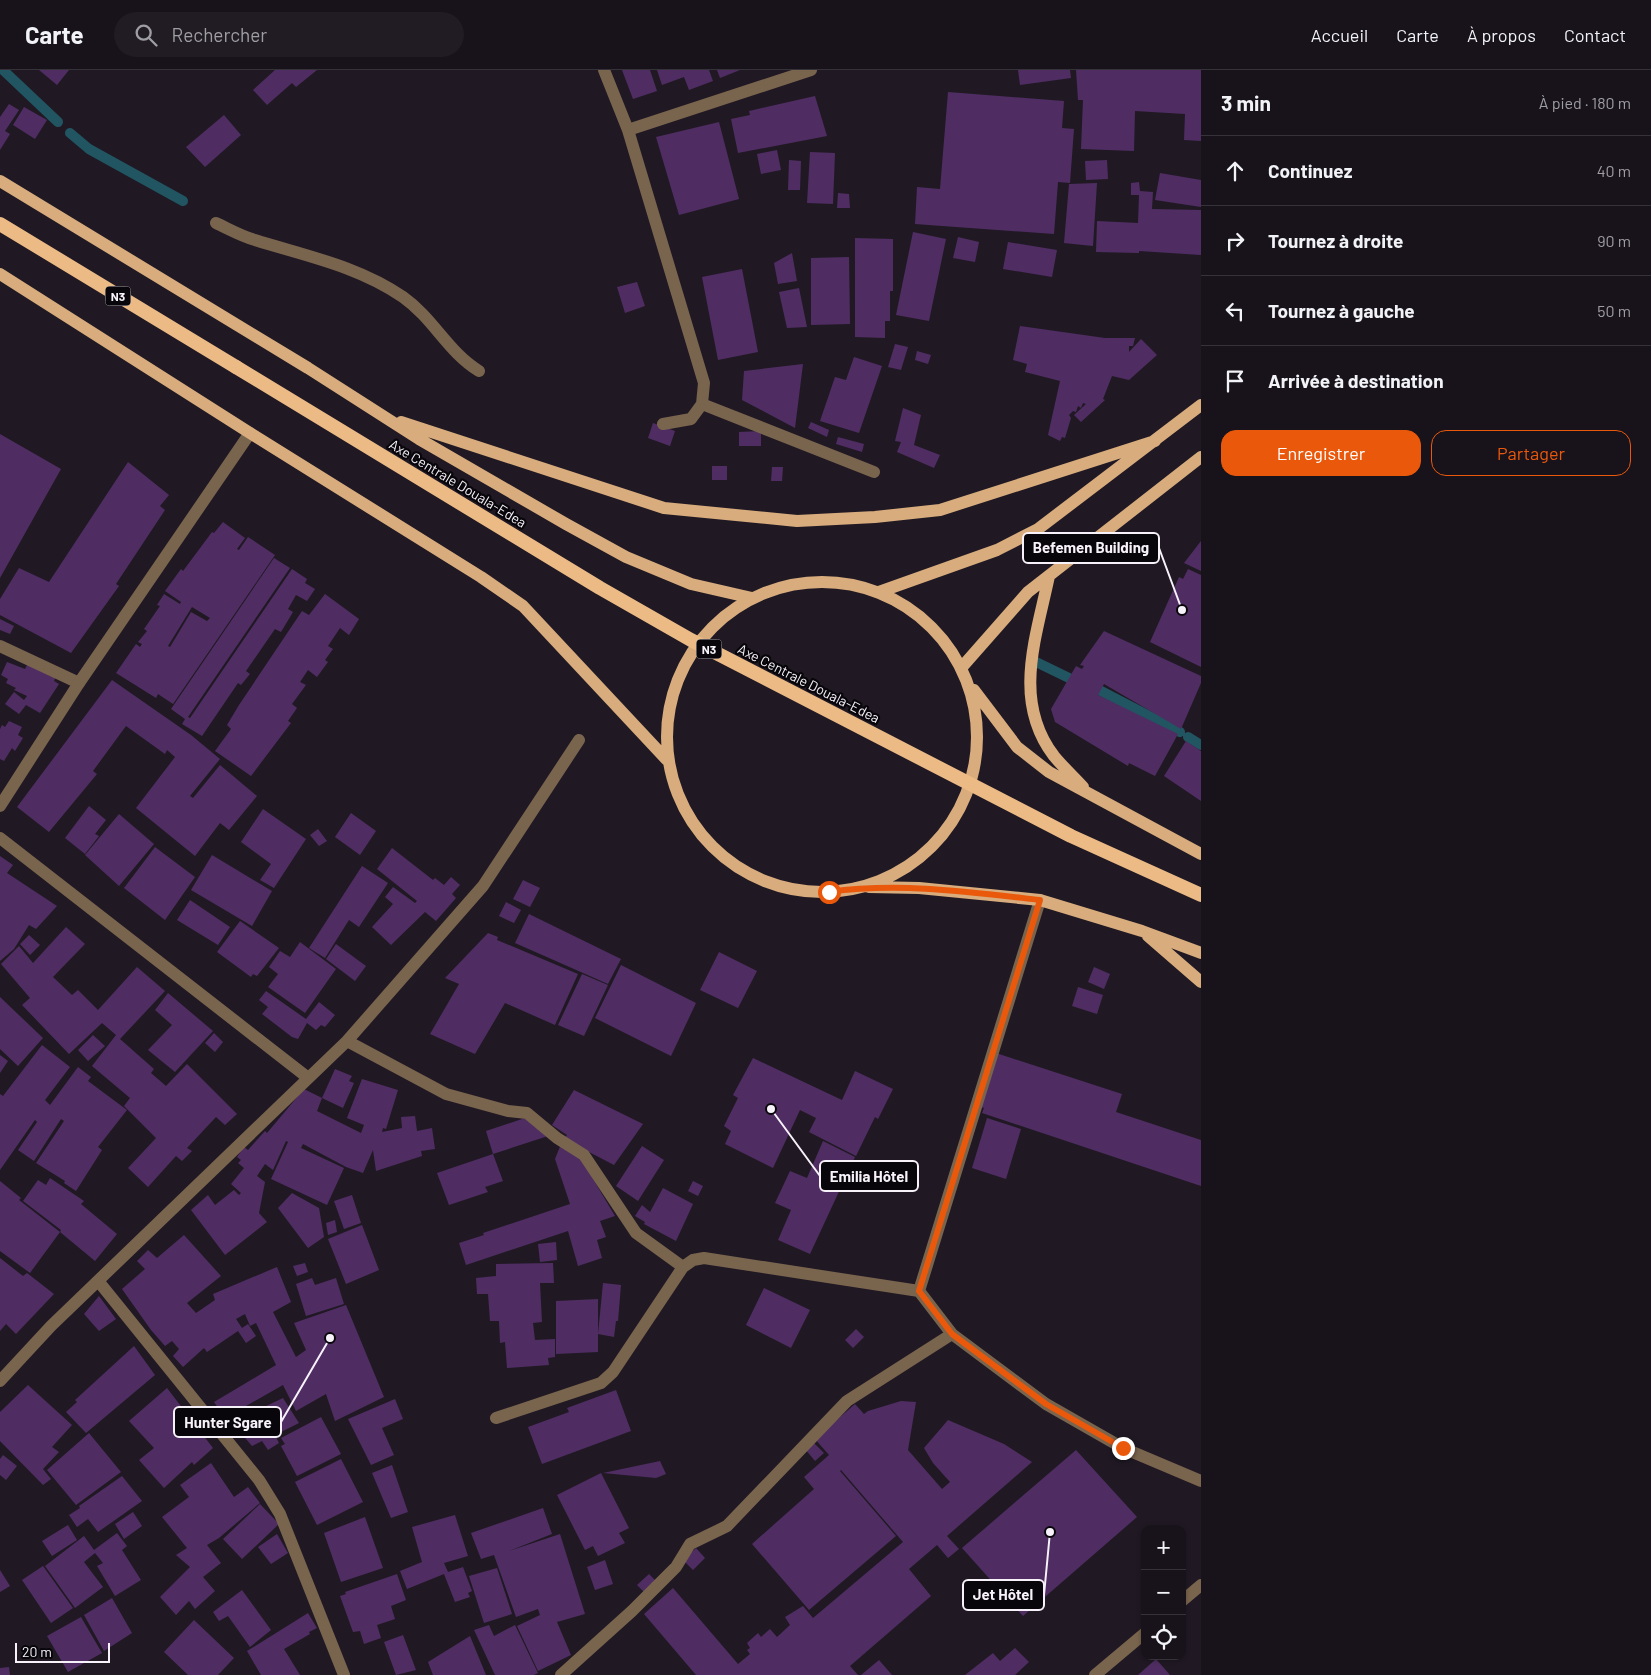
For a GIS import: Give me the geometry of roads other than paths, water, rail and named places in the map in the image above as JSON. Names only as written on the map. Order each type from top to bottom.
[{"type":"highway","name":"Axe Centrale Douala-Edea","points":[[0,224],[600,588],[691,640],[1071,836],[1201,895]]},
{"type":"main road","points":[[0,181],[382,416],[626,557],[691,584],[752,598]]},
{"type":"main road","points":[[0,274],[481,577],[523,606],[668,760]]},
{"type":"main road","points":[[879,592],[997,550],[1038,530],[1201,405]]},
{"type":"main road","points":[[382,416],[664,508],[797,521],[875,517],[940,510],[1155,441]]},
{"type":"main road","points":[[962,667],[1028,592],[1201,457]]},
{"type":"main road","points":[[1049,576],[1029,670],[1030,696],[1038,728],[1054,756],[1092,796]]},
{"type":"main road","points":[[862,887],[892,876],[920,858],[943,835],[961,808],[973,778],[978,746],[976,713],[968,682],[962,667],[927,622],[904,605],[879,592],[847,584],[815,582],[782,587],[752,598],[724,616],[701,639],[683,666],[672,696],[666,728],[668,760],[676,792],[691,820],[711,846],[736,867],[765,881],[797,890],[829,892],[862,887],[918,888],[1040,900],[1142,931],[1201,953]]},
{"type":"main road","points":[[968,682],[1017,747],[1049,772],[1201,854]]},
{"type":"main road","points":[[1142,931],[1201,982]]},
{"type":"street","points":[[604,70],[628,130],[704,383],[702,404],[691,419],[663,424]]},
{"type":"street","points":[[628,130],[811,70]]},
{"type":"street","points":[[216,223],[252,239],[344,266],[384,285],[423,312],[450,348],[463,361],[479,371]]},
{"type":"street","points":[[702,404],[874,472]]},
{"type":"street","points":[[0,806],[79,683],[250,433]]},
{"type":"street","points":[[0,646],[79,683]]},
{"type":"street","points":[[0,1381],[51,1326],[99,1282],[347,1040],[483,886],[579,740]]},
{"type":"street","points":[[0,838],[307,1077]]},
{"type":"street","points":[[919,1291],[1040,900]]},
{"type":"street","points":[[347,1040],[446,1094],[508,1111],[527,1113],[557,1138],[584,1155],[636,1233],[683,1267]]},
{"type":"street","points":[[496,1418],[601,1384],[613,1372],[683,1267],[693,1260],[704,1258],[919,1291],[952,1334],[1046,1404],[1123,1448],[1201,1481]]},
{"type":"street","points":[[99,1282],[259,1480],[276,1507],[344,1675]]},
{"type":"street","points":[[561,1675],[632,1611],[676,1567],[690,1544],[727,1526],[847,1401],[952,1334]]},
{"type":"street","points":[[1186,1598],[1201,1585]]},
{"type":"street","points":[[1095,1675],[1141,1636]]},
{"type":"waterway","points":[[3,70],[58,122]]},
{"type":"waterway","points":[[70,133],[89,149],[183,201]]},
{"type":"waterway","points":[[1034,661],[1069,678]]},
{"type":"waterway","points":[[1101,691],[1180,732]]},
{"type":"waterway","points":[[1188,737],[1201,745]]},
{"type":"place","name":"Befemen Building","points":[[1182,610]]},
{"type":"place","name":"Emilia Hôtel","points":[[771,1109]]},
{"type":"place","name":"Hunter Sgare","points":[[330,1338]]},
{"type":"place","name":"Jet Hôtel","points":[[1050,1532]]}]
